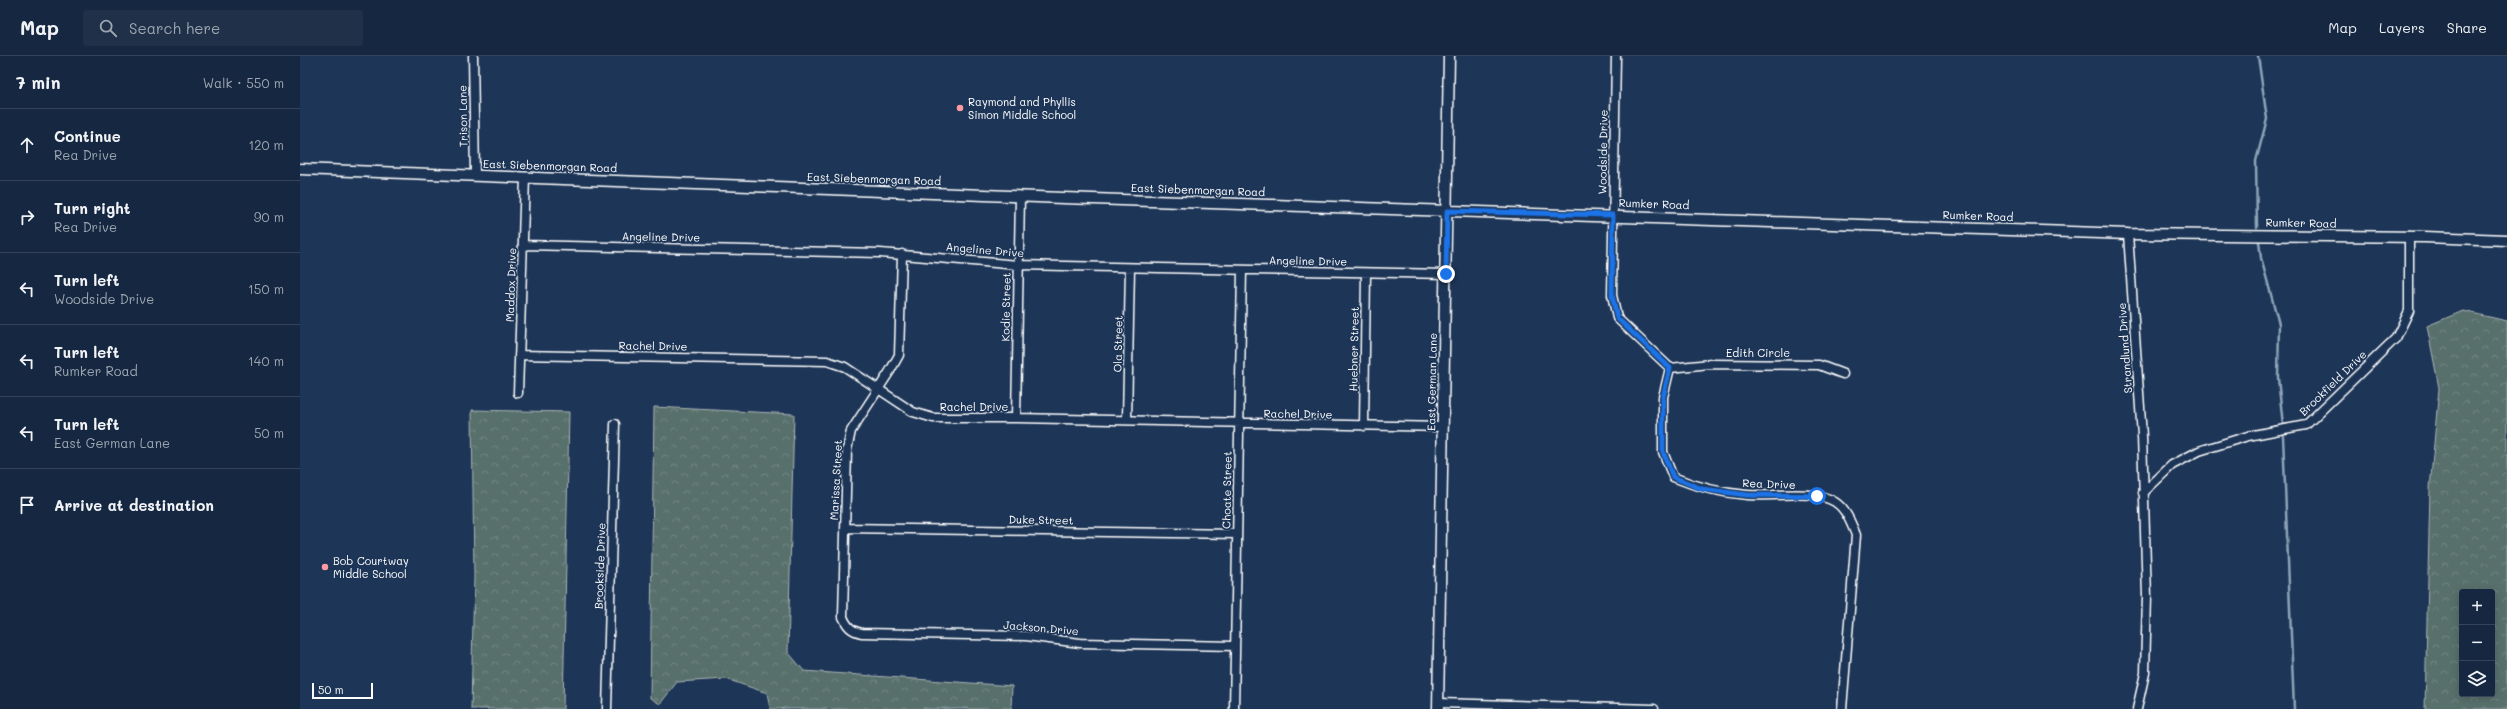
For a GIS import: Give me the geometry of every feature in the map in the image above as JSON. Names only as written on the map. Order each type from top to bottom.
[{"type":"street","name":"Trison Lane","points":[[473,56],[475,175]]},
{"type":"street","name":"East German Lane","points":[[1438,706],[1449,56]]},
{"type":"street","name":"Woodside Drive","points":[[1616,56],[1612,295],[1617,318],[1670,368]]},
{"type":"street","name":"East Siebenmorgan Road","points":[[300,169],[1447,211]]},
{"type":"street","name":"Maddox Drive","points":[[518,393],[525,177]]},
{"type":"street","name":"Kodie Street","points":[[1016,418],[1020,196]]},
{"type":"street","name":"Rumker Road","points":[[1447,211],[1613,215],[2128,234],[2409,236],[2507,240]]},
{"type":"street","name":"Strandlund Drive","points":[[2128,234],[2143,493]]},
{"type":"street","name":"Brookfield Drive","points":[[2143,493],[2172,465],[2199,451],[2248,436],[2306,425],[2368,366],[2396,338],[2409,311],[2409,236]]},
{"type":"street","name":"Angeline Drive","points":[[523,245],[902,254],[1018,265],[1446,274]]},
{"type":"street","name":"Marissa Street","points":[[846,625],[843,617],[847,450],[850,431],[899,355],[901,334],[902,254]]},
{"type":"street","name":"Ola Street","points":[[1127,420],[1130,268]]},
{"type":"street","name":"Choate Street","points":[[1234,709],[1242,270]]},
{"type":"street","name":"Huebner Street","points":[[1364,426],[1366,273]]},
{"type":"street","name":"Rachel Drive","points":[[520,355],[827,361],[845,367],[913,412],[933,418],[1016,418],[1239,424],[1443,427]]},
{"type":"street","name":"Edith Circle","points":[[1670,368],[1710,364],[1820,365],[1843,374]]},
{"type":"street","name":"Rea Drive","points":[[1670,368],[1663,397],[1663,452],[1673,477],[1702,489],[1747,495],[1817,496],[1835,502],[1849,518],[1856,535],[1842,709]]},
{"type":"street","name":"Brookside Drive","points":[[607,709],[615,424]]},
{"type":"street","points":[[2137,709],[2145,673],[2147,596],[2143,493]]},
{"type":"street","name":"Duke Street","points":[[845,528],[1237,534]]},
{"type":"street","name":"Jackson Drive","points":[[846,625],[854,632],[862,633],[1026,636],[1080,643],[1235,646]]},
{"type":"street","points":[[1438,706],[1654,709]]},
{"type":"green space","points":[[2463,311],[2507,321],[2507,709],[2425,709],[2430,488],[2439,388],[2427,326]]},
{"type":"green space","points":[[654,407],[794,414],[788,652],[804,671],[1012,686],[1011,709],[770,709],[767,693],[726,679],[677,682],[660,704],[650,698]]},
{"type":"green space","points":[[472,410],[569,412],[563,709],[471,709],[474,577]]},
{"type":"waterway","points":[[2257,227],[2256,161],[2267,119],[2258,56]]},
{"type":"waterway","points":[[2259,242],[2261,258],[2279,324],[2278,378],[2283,425]]},
{"type":"waterway","points":[[2283,436],[2294,709]]},
{"type":"place","name":"Raymond and Phyllis Simon Middle School","points":[[960,108]]},
{"type":"place","name":"Bob Courtway Middle School","points":[[325,567]]},
{"type":"route","points":[[1446,274],[1447,211],[1613,215],[1612,295],[1617,318],[1670,368],[1663,397],[1663,452],[1673,477],[1702,489],[1747,495],[1817,496]]}]
